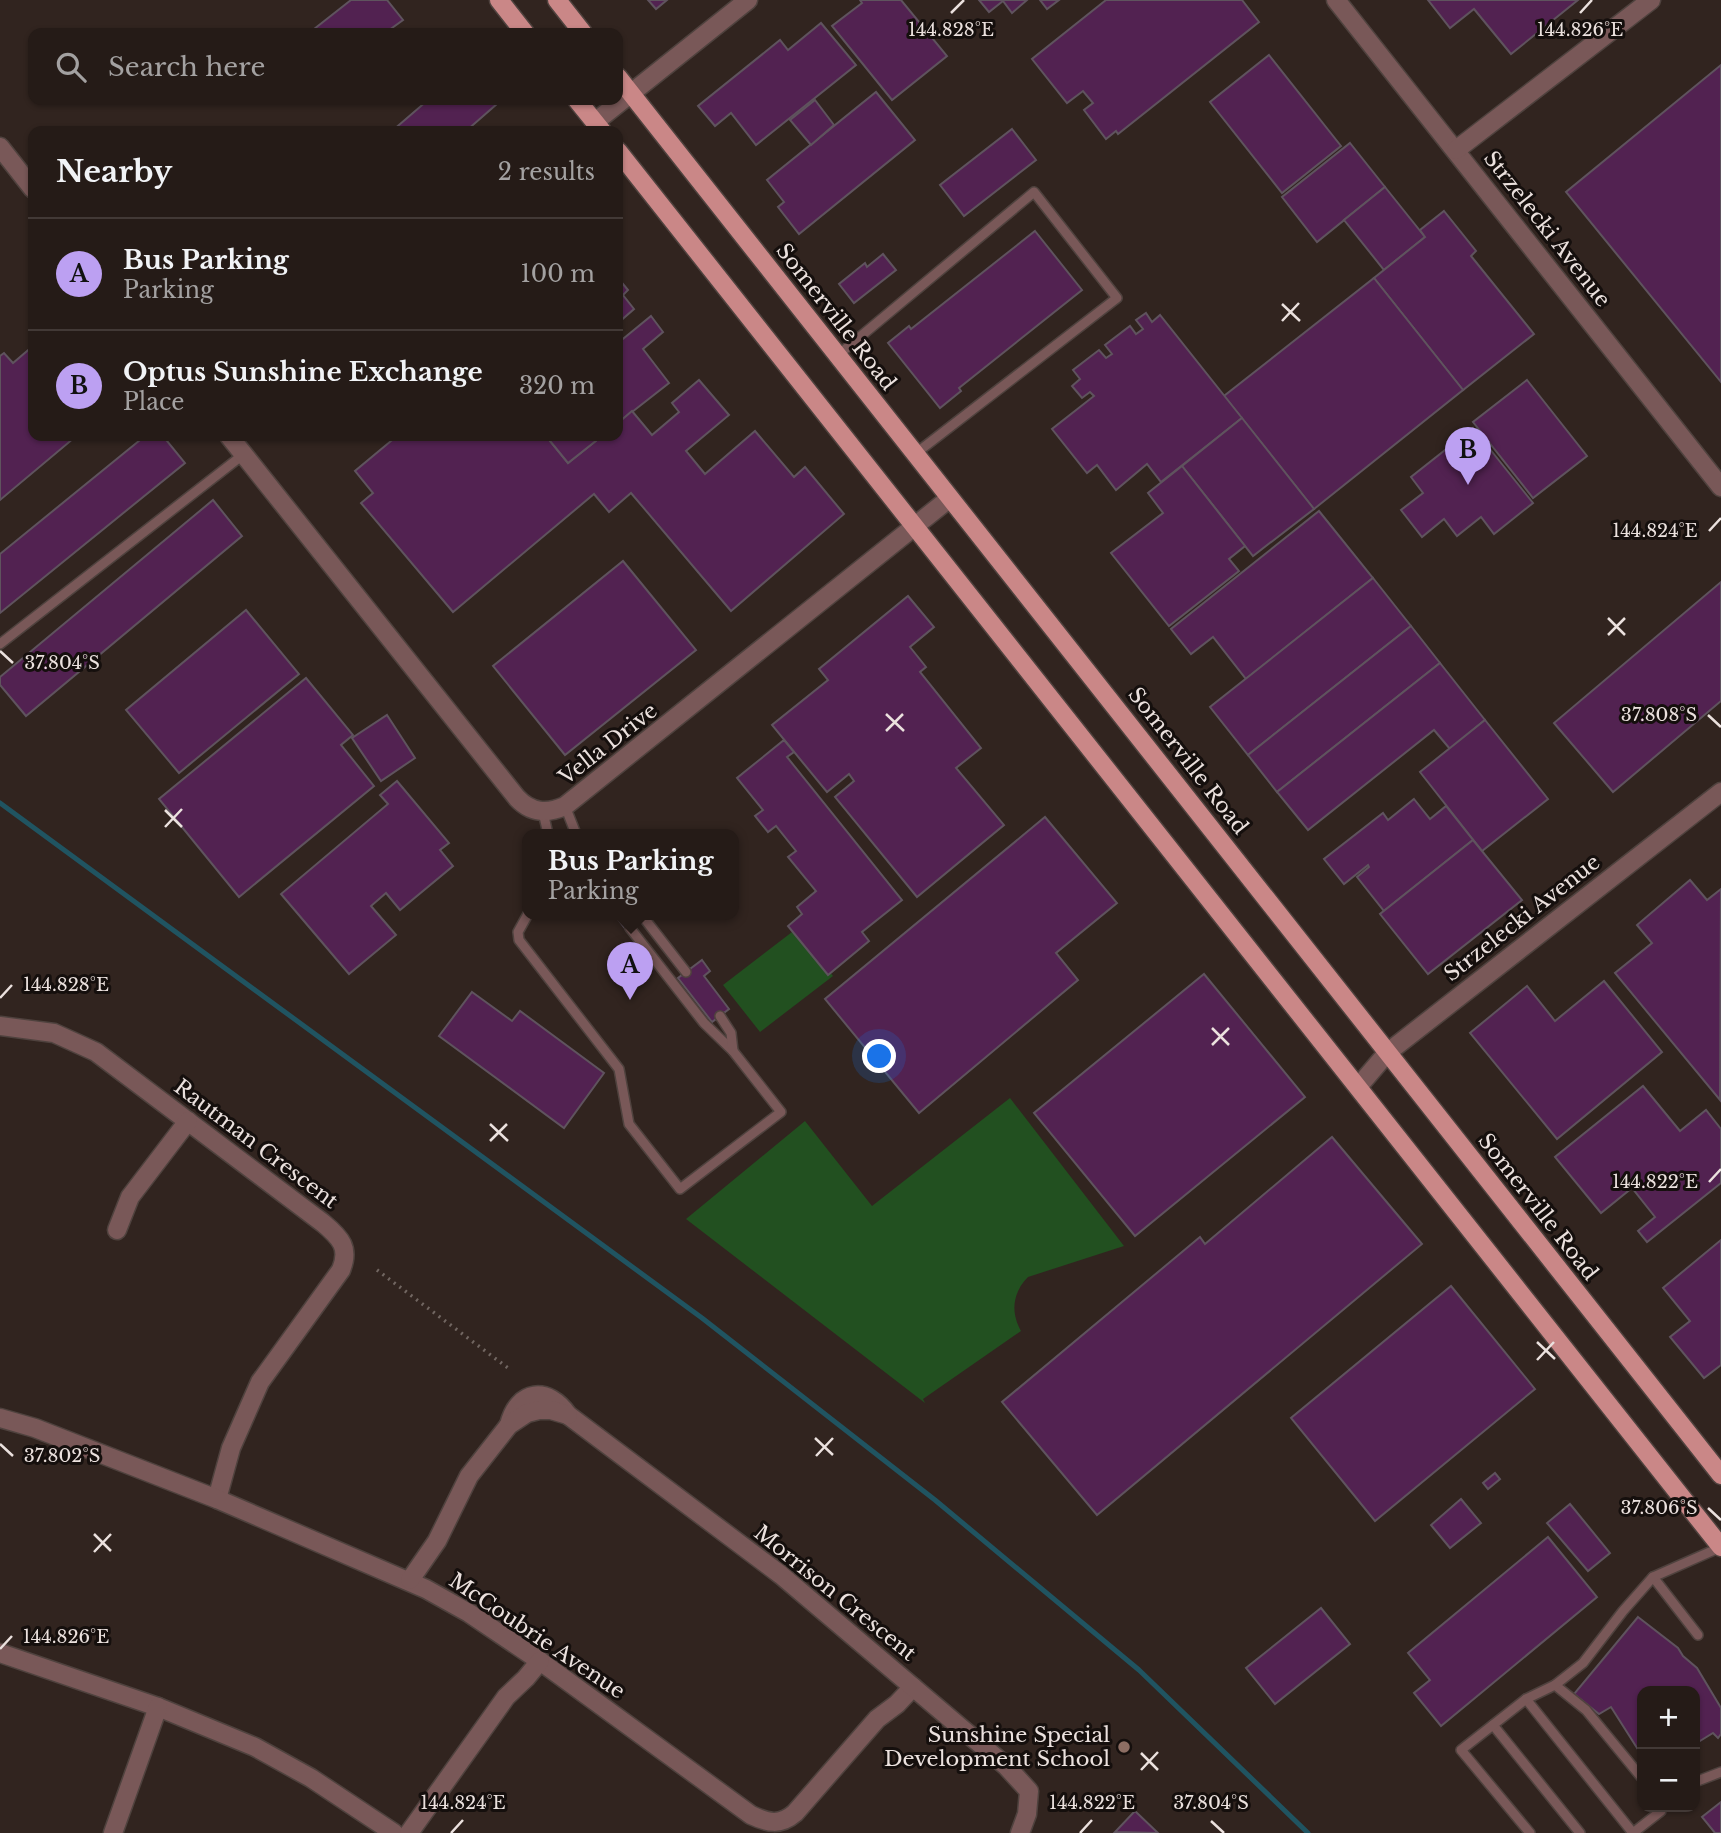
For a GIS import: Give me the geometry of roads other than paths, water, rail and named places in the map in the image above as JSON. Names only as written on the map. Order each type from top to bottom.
[{"type":"main road","points":[[499,0],[521,28]]},
{"type":"main road","points":[[557,0],[579,28]]},
{"type":"main road","name":"Somerville Road","points":[[623,83],[1721,1475]]},
{"type":"main road","points":[[581,105],[597,126]]},
{"type":"main road","points":[[623,157],[1721,1547]]},
{"type":"street","points":[[623,100],[748,0]]},
{"type":"street","name":"Strzelecki Avenue","points":[[1336,0],[1721,487]]},
{"type":"street","points":[[1456,150],[1651,0]]},
{"type":"street","points":[[599,126],[618,105]]},
{"type":"street","points":[[0,147],[28,182]]},
{"type":"street","points":[[233,441],[517,798],[527,807],[543,812]]},
{"type":"street","name":"Vella Drive","points":[[543,812],[565,806],[950,498]]},
{"type":"street","name":"Strzelecki Avenue","points":[[1357,1087],[1387,1053],[1721,792]]},
{"type":"street","name":"Rautman Crescent","points":[[0,1026],[54,1033],[96,1052],[336,1233],[343,1245],[346,1257],[341,1270],[260,1381],[211,1497]]},
{"type":"street","points":[[117,1230],[130,1197],[188,1121]]},
{"type":"street","name":"Morrison Crescent","points":[[418,1584],[469,1476],[509,1425],[512,1414],[521,1402],[537,1395],[548,1396],[561,1405],[568,1415],[780,1575],[1006,1766],[1029,1791],[1027,1814],[1020,1833]]},
{"type":"street","name":"McCoubrie Avenue","points":[[0,1418],[35,1428],[211,1497],[418,1584],[469,1613],[534,1657],[751,1815],[765,1822],[777,1823],[795,1814],[908,1683]]},
{"type":"street","points":[[1,1653],[158,1707],[256,1747],[311,1778],[394,1833]]},
{"type":"street","points":[[409,1833],[534,1657]]},
{"type":"street","points":[[113,1833],[158,1707]]},
{"type":"lane","points":[[837,356],[1034,192],[1117,298],[915,454]]},
{"type":"lane","points":[[0,645],[244,454]]},
{"type":"lane","points":[[565,806],[574,829]]},
{"type":"lane","points":[[543,812],[547,829]]},
{"type":"lane","points":[[525,920],[518,932],[519,940],[620,1069],[629,1124],[680,1189],[781,1112],[733,1051],[704,1023],[630,929]]},
{"type":"lane","points":[[646,920],[686,972]]},
{"type":"lane","points":[[720,1016],[731,1033],[733,1051]]},
{"type":"lane","points":[[1530,1833],[1461,1750],[1526,1699],[1555,1685],[1583,1663],[1653,1577],[1721,1547]]},
{"type":"lane","points":[[1653,1577],[1698,1635]]},
{"type":"lane","points":[[1555,1685],[1586,1710],[1637,1772]]},
{"type":"lane","points":[[1526,1699],[1633,1833],[1660,1812]]},
{"type":"lane","points":[[1493,1725],[1580,1833]]},
{"type":"lane","points":[[1700,1780],[1721,1772]]},
{"type":"waterway","points":[[0,803],[702,1318],[935,1500],[1139,1670],[1308,1833]]},
{"type":"place","name":"Optus Sunshine Exchange","points":[[1468,485]]},
{"type":"place","name":"Bus Parking","points":[[630,1000]]},
{"type":"place","name":"Sunshine Special Development School","points":[[1124,1747]]}]
